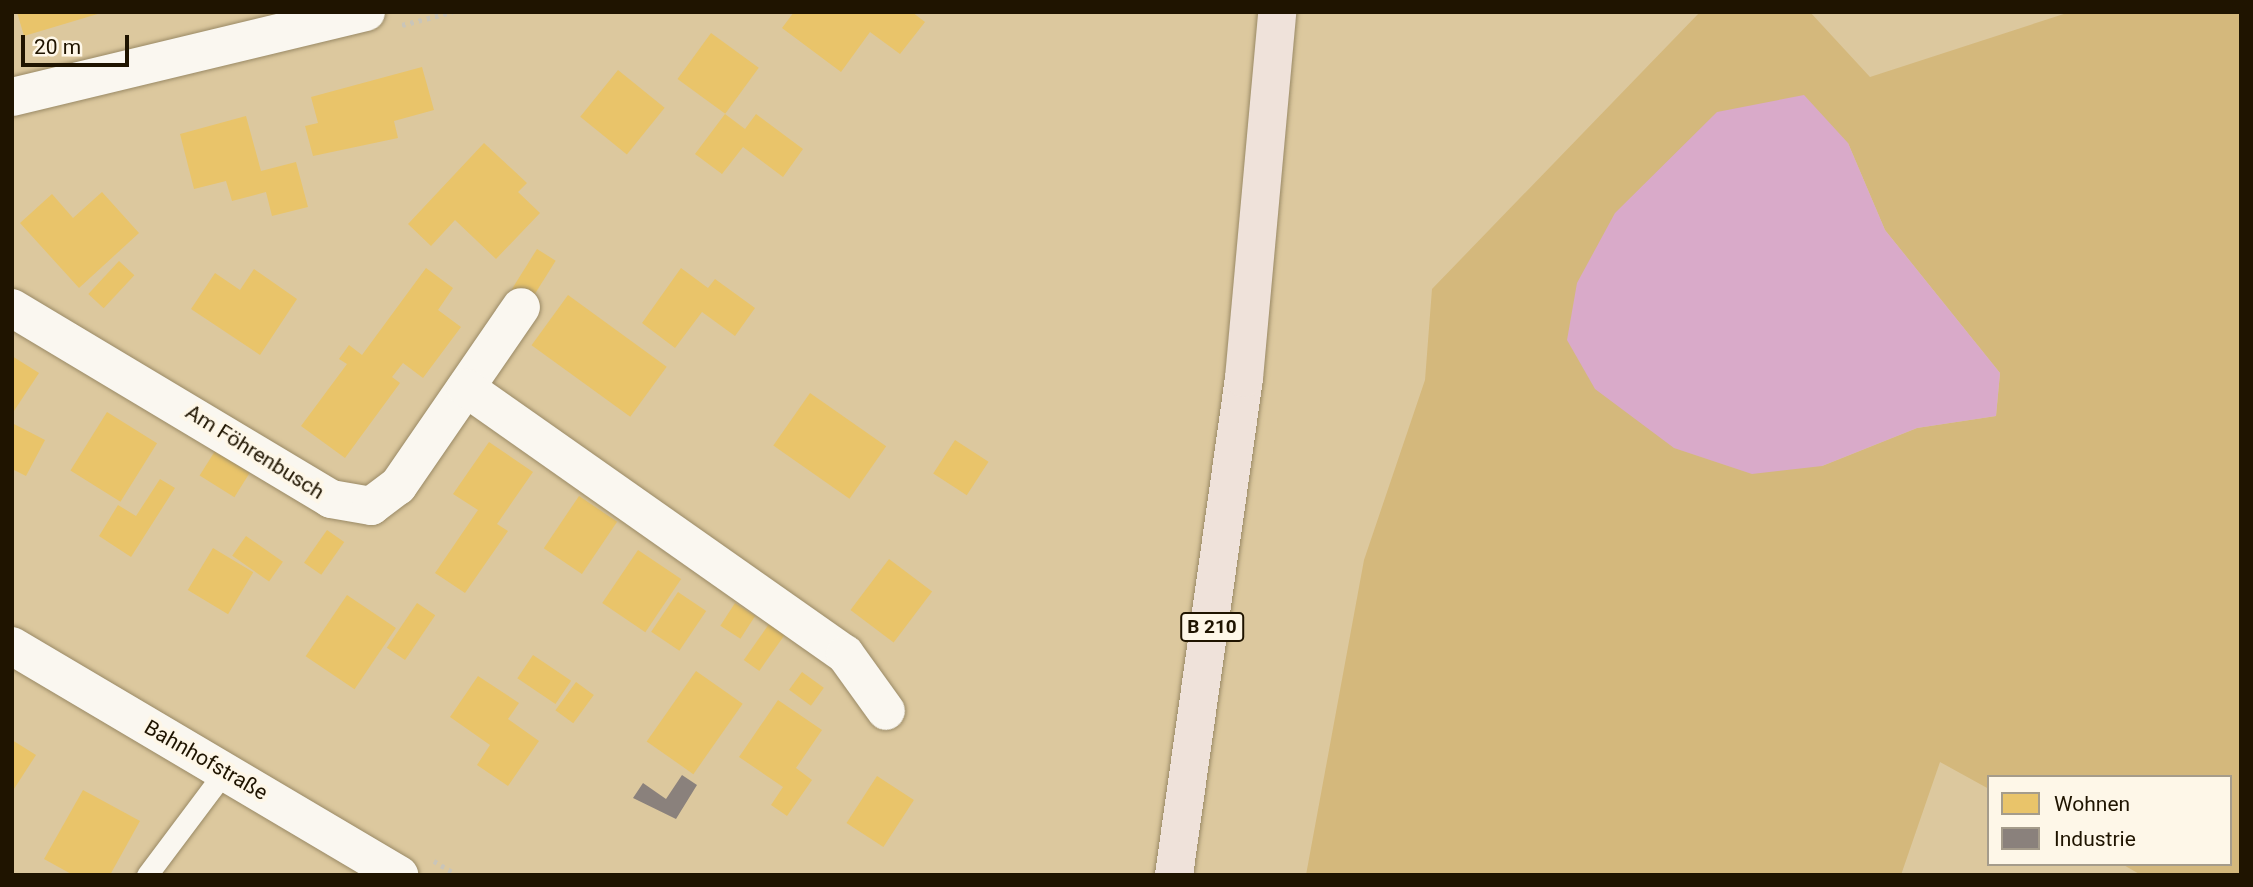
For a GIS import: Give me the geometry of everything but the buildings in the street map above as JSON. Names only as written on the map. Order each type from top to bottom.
[{"type":"highway","name":"B 210","points":[[1174,875],[1244,378],[1277,12]]},
{"type":"street","points":[[12,97],[366,12]]},
{"type":"street","name":"Am Föhrenbusch","points":[[12,308],[331,499],[371,506],[398,486],[520,307]]},
{"type":"street","points":[[466,388],[845,654],[886,711]]},
{"type":"street","name":"Bahnhofstraße","points":[[12,646],[399,875]]},
{"type":"lane","points":[[147,875],[225,771]]},
{"type":"shaded area","points":[[1700,12],[1810,12],[1870,77],[2070,12],[2241,12],[2241,875],[2141,875],[2125,866],[2232,866],[2232,775],[1987,775],[1987,788],[1940,762],[1901,875],[1306,875],[1364,560],[1425,380],[1432,289]],"holes":[[[1848,143],[1885,230],[2000,373],[1996,416],[1917,428],[1822,466]]]},
{"type":"shaded area","points":[[1804,95],[1848,143],[1885,230],[2000,373],[1996,416],[1917,428],[1822,466],[1752,474],[1674,448],[1595,389],[1567,340],[1577,283],[1615,213],[1717,112]]}]
